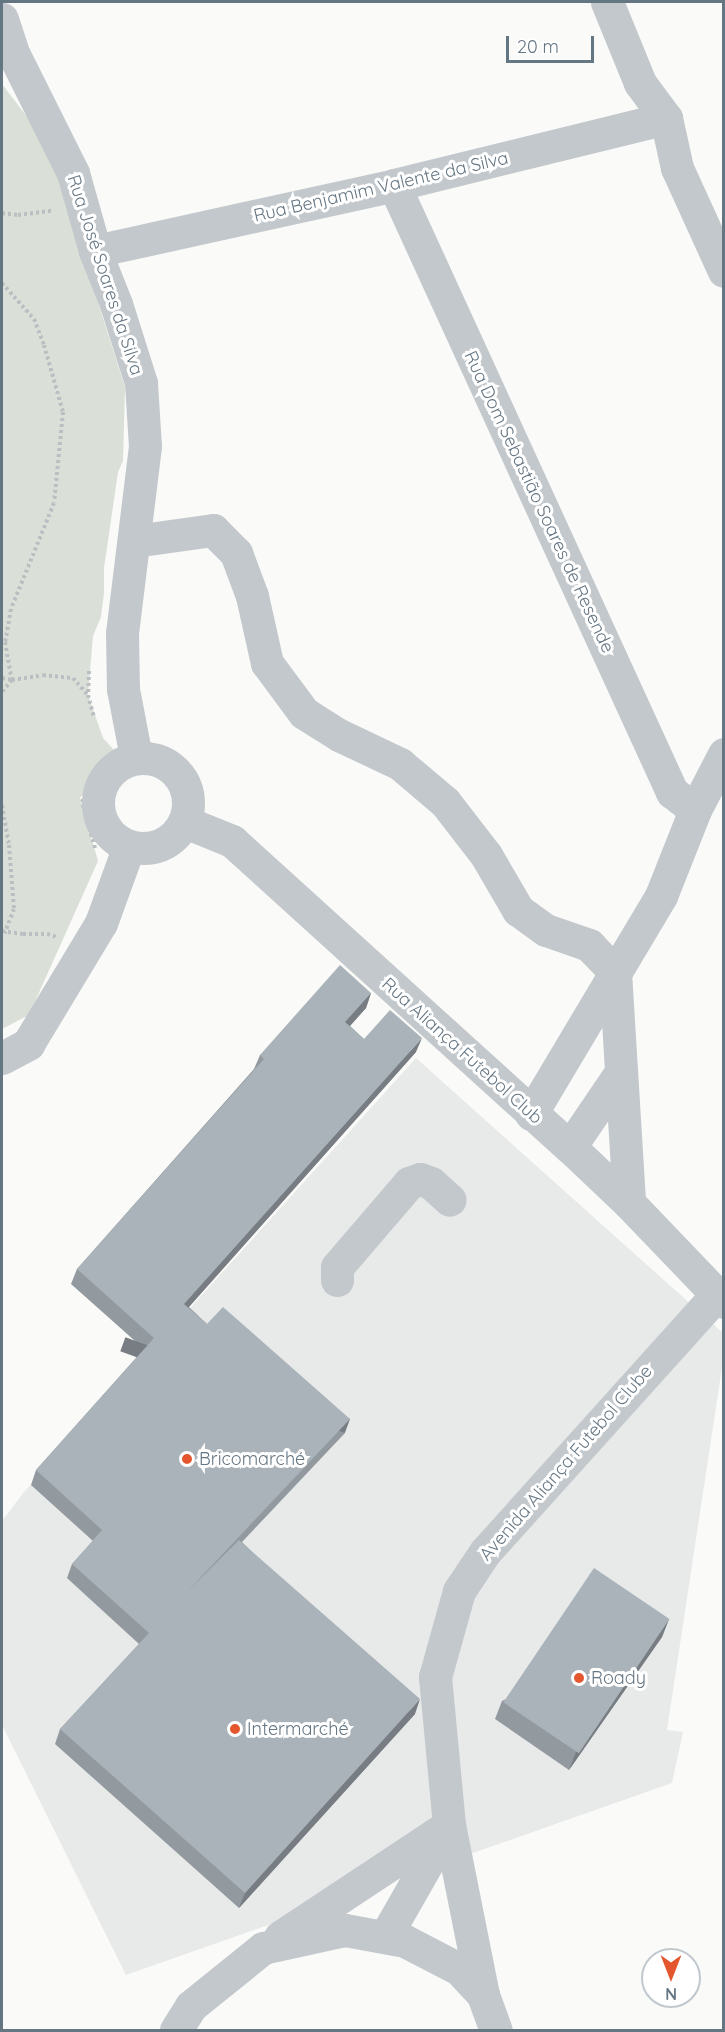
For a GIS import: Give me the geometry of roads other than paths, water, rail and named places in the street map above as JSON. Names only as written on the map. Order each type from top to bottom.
[{"type":"street","points":[[607,2],[640,83],[693,156],[723,227]]},
{"type":"street","points":[[628,2],[660,72],[666,118],[677,168],[723,271]]},
{"type":"street","name":"Rua José Soares da Silva","points":[[2,19],[8,54],[73,173],[95,251],[116,304],[141,383],[144,446],[122,633],[123,688],[136,758]]},
{"type":"street","name":"Rua Benjamim Valente da Silva","points":[[95,251],[394,185],[666,118]]},
{"type":"street","name":"Rua Dom Sebastião Soares de Resende","points":[[394,185],[672,792],[695,810]]},
{"type":"street","points":[[134,541],[213,530],[236,553],[252,596],[267,663],[304,714],[339,735],[400,764],[445,802],[486,855],[518,910],[546,930],[589,945],[615,972],[629,1203]]},
{"type":"street","points":[[531,1114],[661,896],[695,810],[723,754]]},
{"type":"street","points":[[136,758],[162,761],[182,780],[187,792],[188,807],[184,822],[166,842],[142,848],[129,846],[116,840],[105,829],[99,815],[97,800],[100,785],[109,772],[121,762],[136,758]]},
{"type":"street","name":"Rua Aliança Futebol Club","points":[[184,822],[232,841],[570,1147],[629,1203],[720,1298]]},
{"type":"street","points":[[2,1058],[28,1044],[101,923],[129,846]]},
{"type":"street","points":[[570,1147],[621,1072]]},
{"type":"street","points":[[337,1280],[337,1268],[409,1183],[420,1179],[430,1183],[450,1200]]},
{"type":"street","name":"Avenida Aliança Futebol Clube","points":[[483,1995],[449,1825],[435,1677],[459,1591],[485,1552],[720,1298]]},
{"type":"street","points":[[384,1937],[449,1825]]},
{"type":"street","points":[[176,2031],[190,2006],[263,1948],[449,1825]]},
{"type":"street","points":[[263,1948],[345,1930],[405,1941],[459,1969],[483,1995],[496,2031]]},
{"type":"place","name":"Bricomarché","points":[[187,1459]]},
{"type":"place","name":"Roady","points":[[579,1678]]},
{"type":"place","name":"Intermarché","points":[[235,1729]]}]
